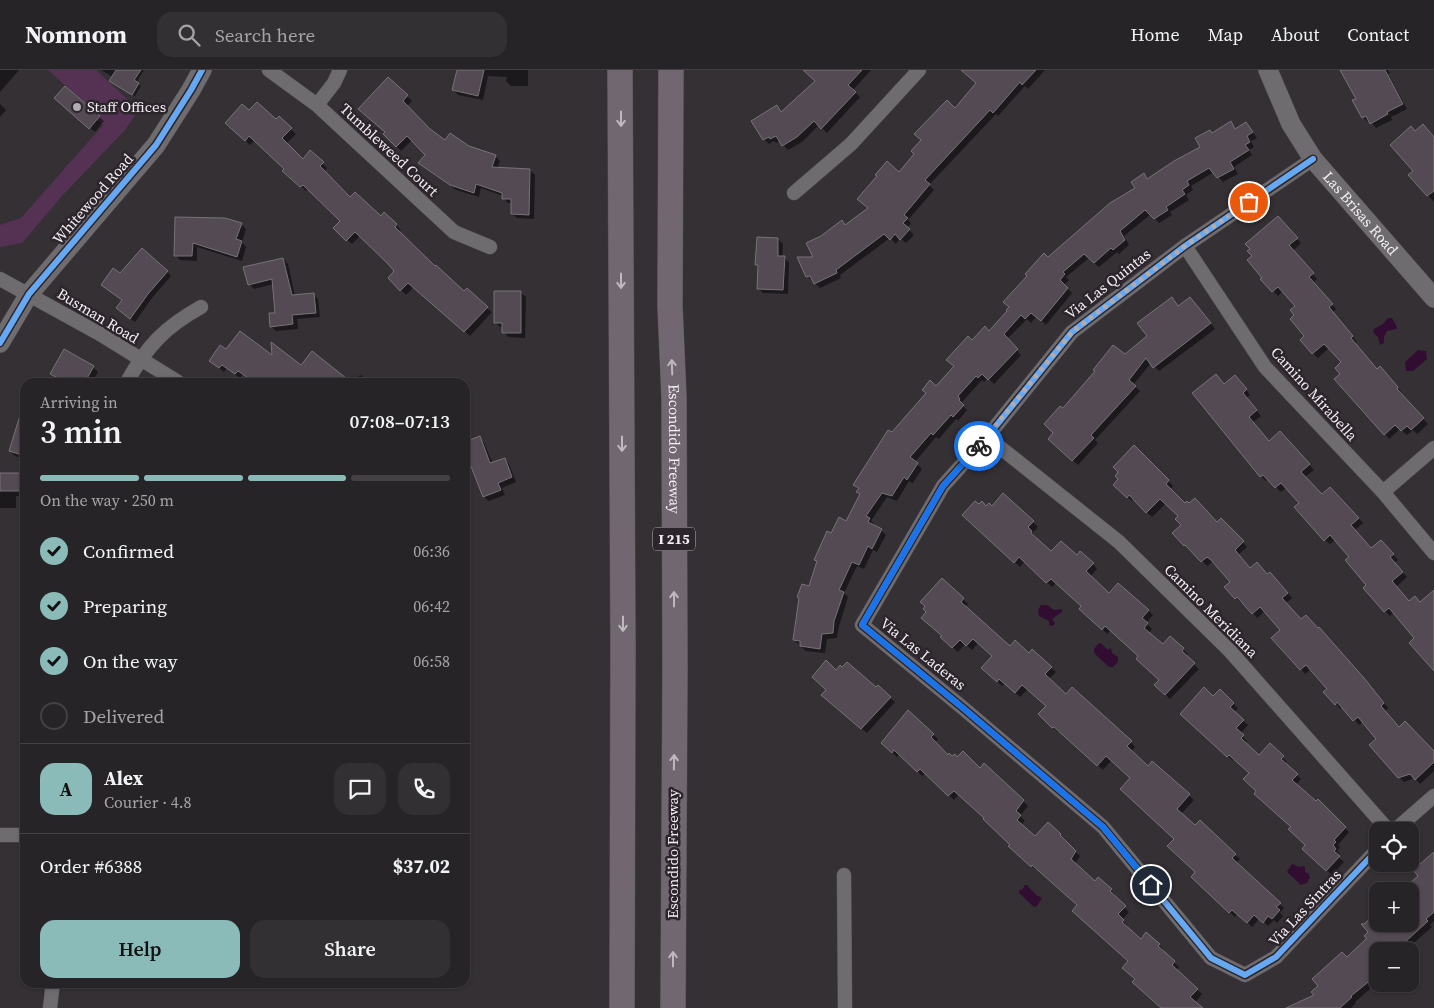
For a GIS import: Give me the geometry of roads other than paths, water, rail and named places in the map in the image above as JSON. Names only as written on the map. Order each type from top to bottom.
[{"type":"highway","points":[[620,70],[623,636],[622,1008]]},
{"type":"highway","name":"Escondido Freeway","points":[[671,70],[670,306],[674,398],[675,649],[673,1008]]},
{"type":"main road","name":"Whitewood Road","points":[[0,343],[29,294],[156,145],[202,70]]},
{"type":"main road","name":"Las Brisas Road","points":[[1268,70],[1291,124],[1313,159],[1434,298]]},
{"type":"street","name":"Tumbleweed Court","points":[[268,70],[317,105],[454,232],[490,247]]},
{"type":"street","points":[[317,105],[334,83],[340,70]]},
{"type":"street","points":[[794,193],[851,144],[919,70]]},
{"type":"street","name":"Via Las Quintas","points":[[862,625],[943,486],[987,437],[1072,332],[1185,246],[1313,159]]},
{"type":"street","name":"Camino Mirabella","points":[[1185,246],[1265,367],[1383,492],[1434,553]]},
{"type":"street","name":"Busman Road","points":[[0,279],[100,334],[139,360],[171,378]]},
{"type":"street","points":[[129,378],[139,360],[158,338],[179,319],[201,307]]},
{"type":"street","name":"Camino Meridiana","points":[[987,437],[1119,542],[1230,651],[1381,822]]},
{"type":"street","points":[[1383,492],[1434,448]]},
{"type":"street","name":"Via Las Laderas","points":[[862,625],[963,708]]},
{"type":"street","name":"Via Las Sintras","points":[[963,708],[1103,827],[1211,958],[1245,975],[1276,957],[1369,859]]},
{"type":"street","points":[[1404,822],[1434,796]]},
{"type":"street","points":[[0,836],[20,835]]},
{"type":"street","points":[[844,874],[845,1008]]},
{"type":"street","points":[[50,1008],[52,988]]},
{"type":"place","name":"Staff Offices","points":[[77,107]]}]
